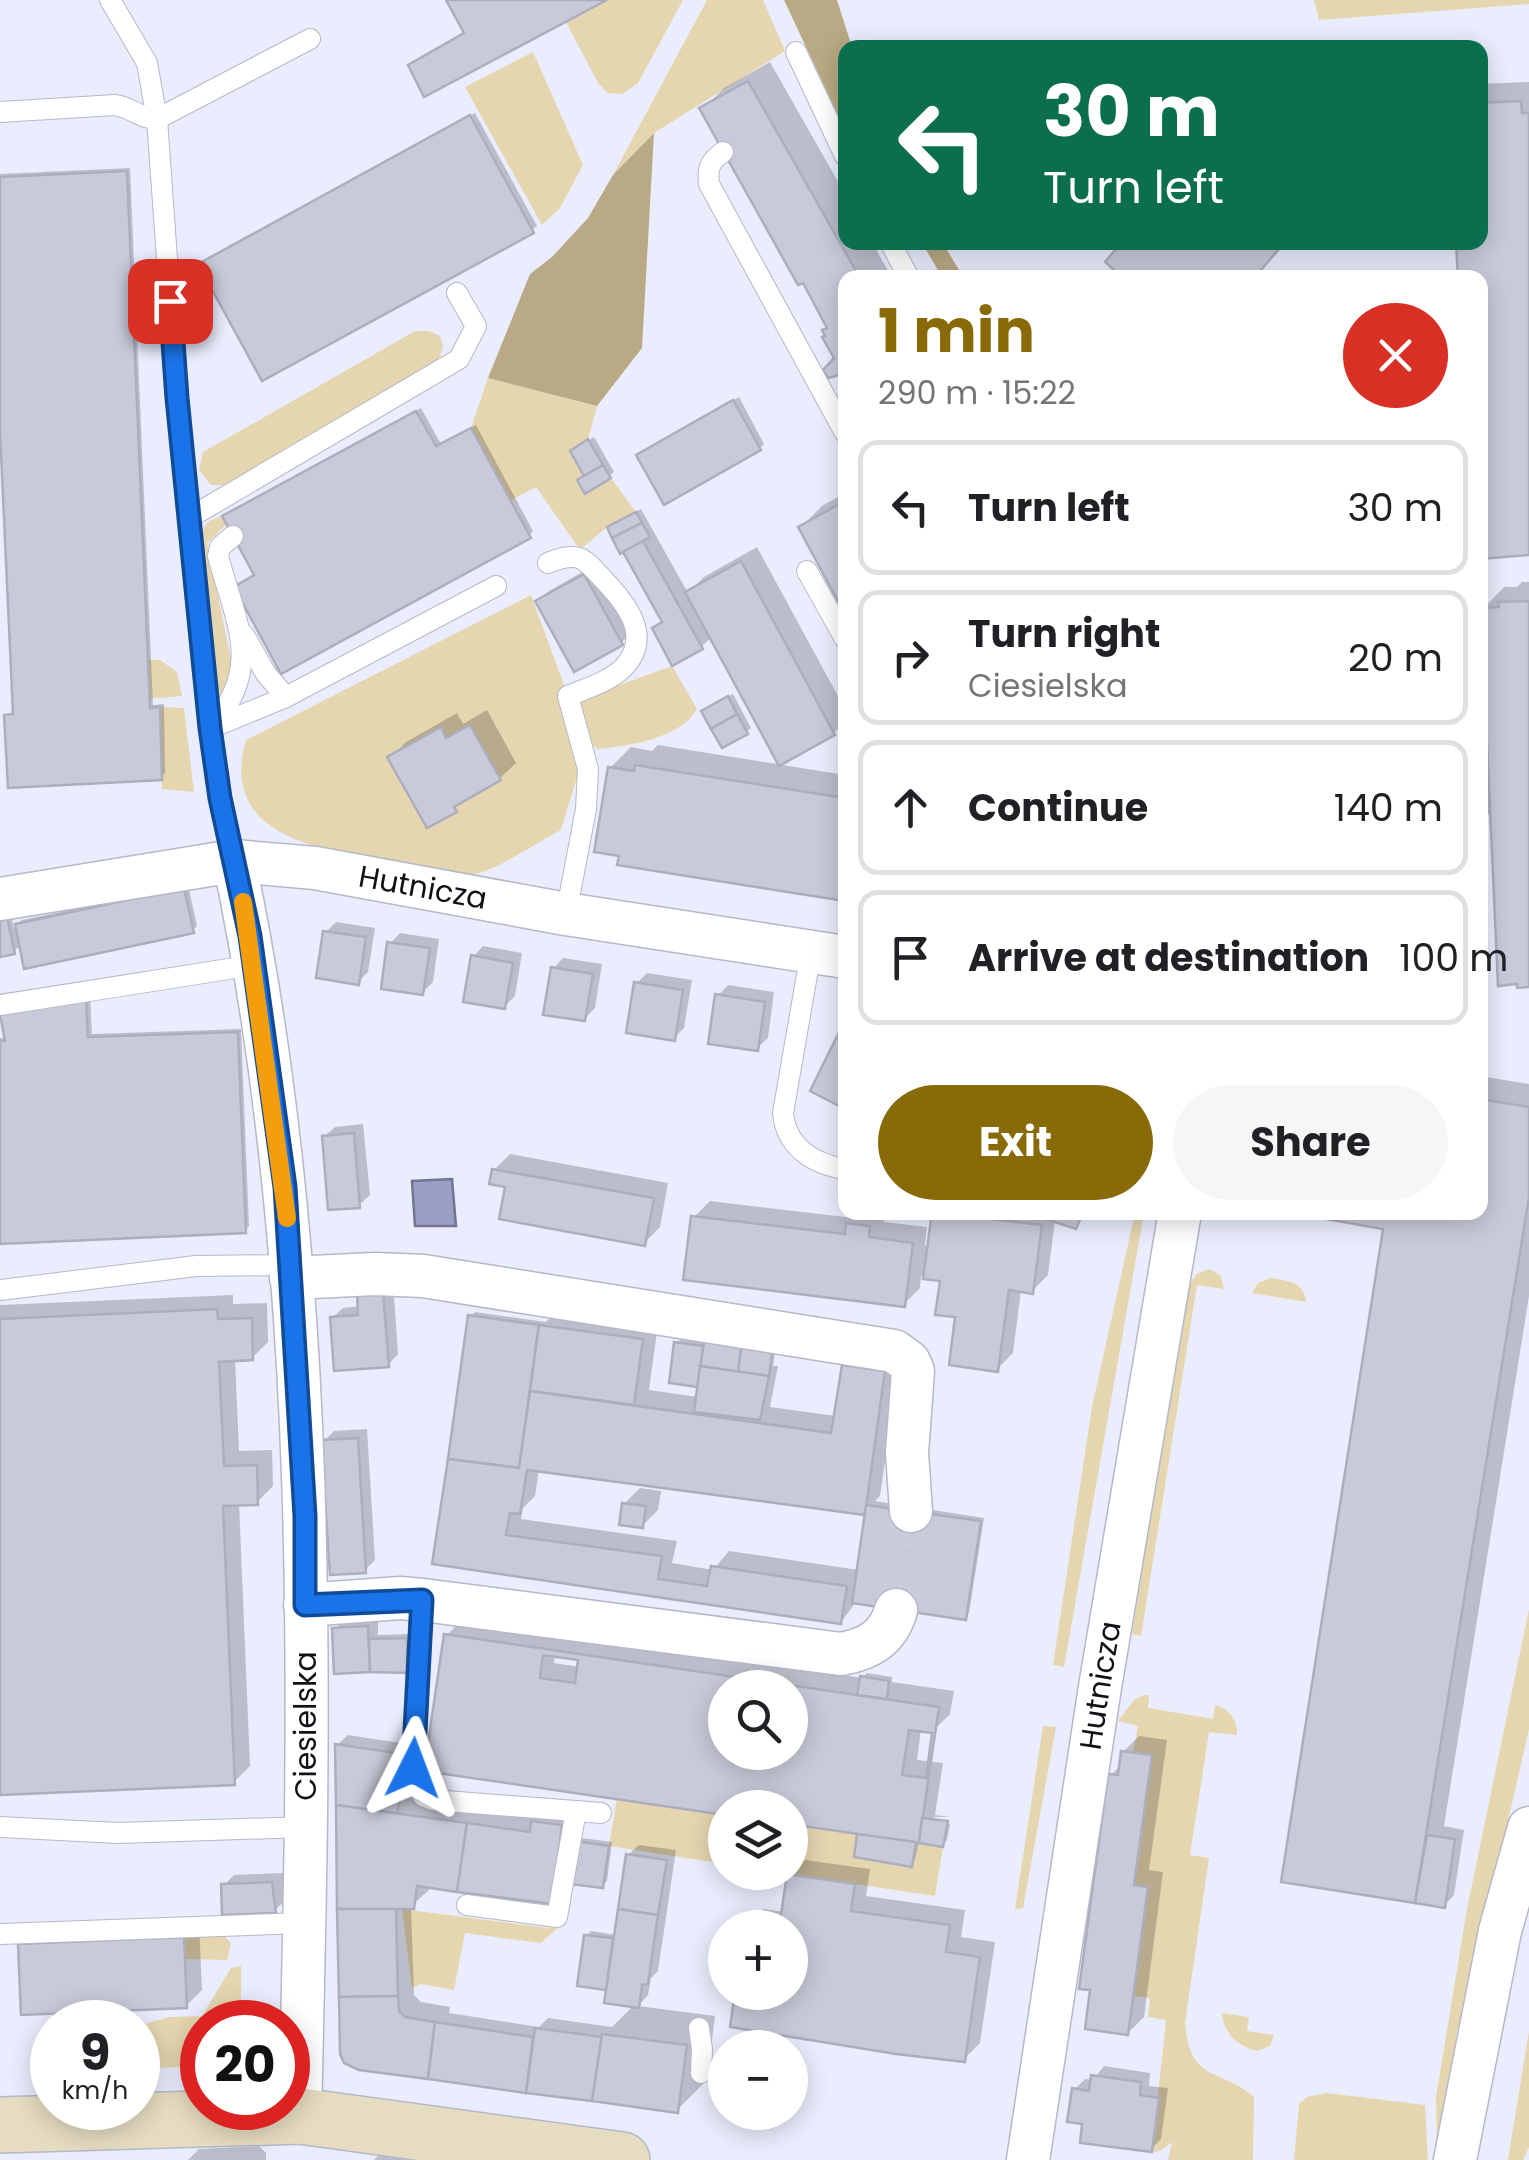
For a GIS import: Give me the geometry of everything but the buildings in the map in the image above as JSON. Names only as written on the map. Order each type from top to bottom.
[{"type":"street","name":"Hutnicza","points":[[0,898],[234,861],[315,868],[566,914],[828,954]]},
{"type":"street","name":"Ciesielska","points":[[234,861],[254,965],[285,1187],[305,1516],[301,2138]]},
{"type":"street","name":"Hutnicza","points":[[1028,2160],[1100,1687],[1179,1220]]},
{"type":"street","points":[[291,1272],[473,1282],[894,1351],[909,1362],[912,1371],[907,1443],[911,1511]]},
{"type":"street","points":[[305,1605],[422,1600],[841,1654],[873,1644],[889,1628],[896,1610]]},
{"type":"street","points":[[1455,2160],[1500,1931],[1529,1828]]},
{"type":"street","points":[[0,2125],[301,2138],[622,2160]]},
{"type":"lane","points":[[110,0],[147,63],[157,119],[188,518],[210,728],[234,861]]},
{"type":"lane","points":[[0,112],[115,105],[157,119],[310,39]]},
{"type":"lane","points":[[796,52],[838,141]]},
{"type":"lane","points":[[723,152],[712,160],[707,171],[709,184],[838,420]]},
{"type":"lane","points":[[188,518],[459,359],[476,326],[456,293]]},
{"type":"lane","points":[[210,728],[225,710],[235,686],[244,645],[218,556],[220,546],[233,536]]},
{"type":"lane","points":[[548,562],[570,557],[586,562],[622,600],[637,631],[636,650],[621,670],[568,696],[588,770],[586,809],[566,914]]},
{"type":"lane","points":[[808,571],[838,626]]},
{"type":"lane","points":[[210,728],[286,697],[496,586]]},
{"type":"lane","points":[[241,629],[254,656],[286,697]]},
{"type":"lane","points":[[828,954],[783,1113],[784,1128],[791,1142],[804,1154],[838,1166]]},
{"type":"lane","points":[[0,1006],[254,965]]},
{"type":"lane","points":[[0,1290],[196,1266],[291,1272]]},
{"type":"lane","points":[[422,1600],[413,1768],[416,1787],[423,1796],[432,1800],[602,1813]]},
{"type":"lane","points":[[466,1904],[557,1917],[576,1810]]},
{"type":"lane","points":[[0,1827],[118,1833],[306,1827]]},
{"type":"lane","points":[[0,1934],[305,1923]]},
{"type":"lane","points":[[698,2028],[701,2072]]},
{"type":"shaded area","points":[[607,0],[683,0],[638,83],[622,94],[608,93],[598,83],[566,22]]},
{"type":"shaded area","points":[[707,0],[763,0],[785,51],[654,133],[613,175]]},
{"type":"shaded area","points":[[784,0],[837,0],[850,40],[838,40],[838,115]]},
{"type":"shaded area","points":[[1314,0],[1529,0],[1529,4],[1319,20]]},
{"type":"shaded area","points":[[533,52],[583,165],[560,208],[542,225],[465,87]]},
{"type":"shaded area","points":[[654,133],[642,348],[597,406],[488,378],[530,274],[552,257],[588,218],[613,175]]},
{"type":"shaded area","points":[[926,250],[947,250],[959,270],[938,270]]},
{"type":"shaded area","points":[[415,331],[440,336],[443,347],[437,365],[227,485],[211,485],[199,470],[203,452]]},
{"type":"shaded area","points":[[488,378],[597,406],[588,440],[636,512],[607,527],[580,550],[536,487],[510,501],[471,428]]},
{"type":"shaded area","points":[[222,516],[227,524],[207,543],[232,664],[222,698],[216,687],[199,534],[209,521]]},
{"type":"shaded area","points":[[531,595],[568,696],[579,771],[561,830],[489,869],[463,874],[346,853],[288,836],[264,821],[248,801],[241,774],[246,740]],"holes":[[[470,725],[501,780],[427,828],[387,757],[441,728],[446,738]]]},
{"type":"shaded area","points":[[148,660],[160,660],[177,672],[182,696],[149,699]]},
{"type":"shaded area","points":[[672,666],[697,709],[689,719],[666,734],[638,743],[597,749],[588,740],[578,700]]},
{"type":"shaded area","points":[[160,707],[184,708],[194,792],[162,789]]},
{"type":"shaded area","points":[[1133,1220],[1143,1220],[1064,1667],[1053,1665],[1092,1407]]},
{"type":"shaded area","points":[[1210,1269],[1221,1276],[1224,1289],[1197,1285],[1141,1636],[1132,1634],[1187,1287],[1197,1274]]},
{"type":"shaded area","points":[[1271,1278],[1299,1286],[1306,1302],[1252,1293],[1258,1283]]},
{"type":"shaded area","points":[[1529,1609],[1529,1729],[1461,2027],[1457,2030],[1459,2041],[1437,2153],[1436,2097],[1467,1909]]},
{"type":"shaded area","points":[[1149,1695],[1148,1708],[1213,1719],[1215,1705],[1229,1713],[1236,1725],[1237,1735],[1209,1732],[1190,1855],[1209,1858],[1185,2023],[1193,2056],[1200,2065],[1254,2097],[1253,2160],[1168,2160],[1172,2142],[1152,2152],[1166,2020],[1148,2017],[1150,1998],[1134,1996],[1148,1888],[1134,1885],[1152,1756],[1133,1752],[1138,1726],[1118,1721],[1134,1700]]},
{"type":"shaded area","points":[[1043,1726],[1056,1727],[1023,1908],[1015,1909]]},
{"type":"shaded area","points":[[617,1798],[708,1812],[708,1861],[609,1846]]},
{"type":"shaded area","points":[[808,1827],[943,1847],[935,1896],[808,1877]]},
{"type":"shaded area","points":[[402,1909],[549,1928],[562,1924],[541,1943],[465,1933],[454,1990],[421,1984],[412,1988]]},
{"type":"shaded area","points":[[222,1934],[231,1943],[227,1960],[184,1959],[184,1937]]},
{"type":"shaded area","points":[[241,1966],[241,2000],[212,2000],[231,1968]]},
{"type":"shaded area","points":[[1222,2013],[1249,2017],[1247,2031],[1274,2035],[1270,2046],[1257,2051],[1243,2046],[1229,2033]]},
{"type":"shaded area","points":[[180,2017],[180,2067],[160,2068],[160,2020]]},
{"type":"shaded area","points":[[1529,2031],[1529,2147],[1523,2160],[1508,2160]]},
{"type":"shaded area","points":[[1327,2093],[1425,2105],[1428,2160],[1294,2160],[1299,2104],[1307,2097]]},
{"type":"water","points":[[452,1179],[456,1226],[415,1226],[412,1181]]},
{"type":"tunnel","points":[[896,1610],[911,1511]]},
{"type":"slow traffic","points":[[243,902],[287,1218]]},
{"type":"route","points":[[170,301],[210,728],[220,798],[250,936],[285,1187],[305,1516],[305,1605],[422,1600],[413,1768]]}]
